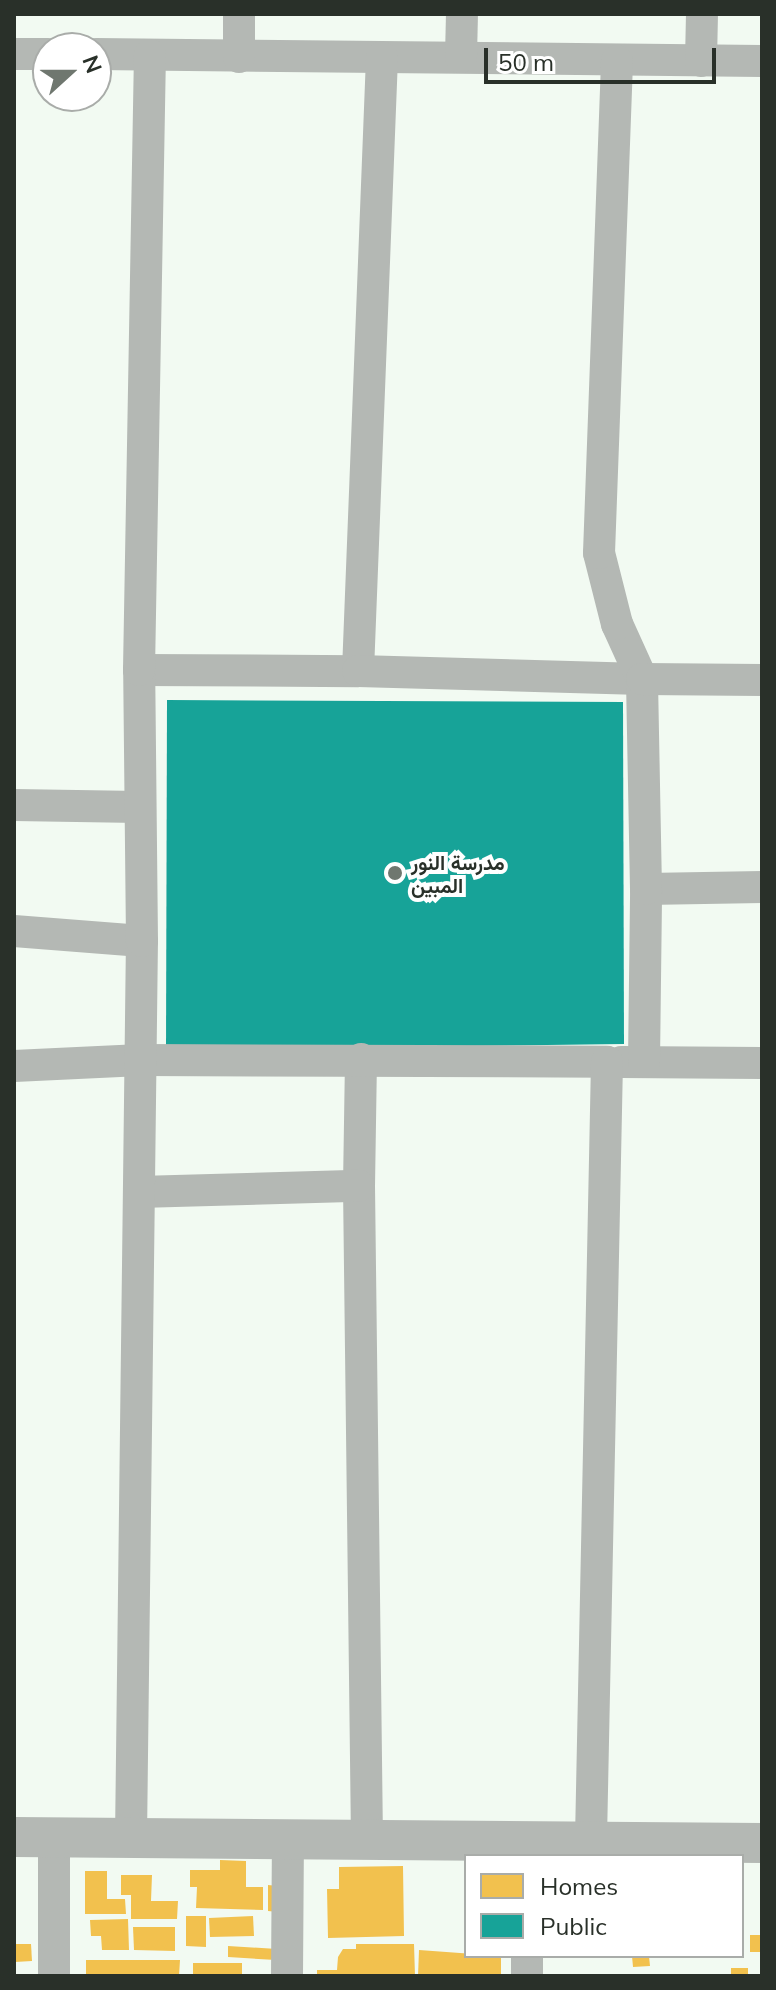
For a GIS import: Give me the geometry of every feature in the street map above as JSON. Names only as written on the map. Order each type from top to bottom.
[{"type":"street","points":[[239,14],[239,57]]},
{"type":"street","points":[[461,57],[462,14]]},
{"type":"street","points":[[701,61],[702,14]]},
{"type":"street","points":[[112,54],[762,61]]},
{"type":"street","points":[[131,1838],[142,941],[139,670],[150,55]]},
{"type":"street","points":[[358,671],[382,57]]},
{"type":"street","points":[[617,61],[599,553],[617,624],[642,679],[646,889],[644,1062]]},
{"type":"street","points":[[139,670],[358,671],[762,680]]},
{"type":"street","points":[[14,805],[139,807]]},
{"type":"street","points":[[646,889],[762,887]]},
{"type":"street","points":[[14,931],[142,941]]},
{"type":"street","points":[[14,1066],[141,1060],[361,1059],[762,1063]]},
{"type":"street","points":[[361,1059],[359,1186],[367,1840]]},
{"type":"street","points":[[591,1842],[607,1062]]},
{"type":"street","points":[[139,1192],[359,1186]]},
{"type":"street","points":[[14,1837],[367,1840],[526,1849],[591,1842],[762,1843]]},
{"type":"street","points":[[54,1837],[54,1976]]},
{"type":"street","points":[[287,1976],[288,1839]]},
{"type":"building: Homes","points":[[220,1860],[246,1861],[246,1887],[263,1887],[263,1910],[196,1908],[197,1887],[190,1887],[190,1870],[220,1870]]},
{"type":"building: Homes","points":[[403,1866],[404,1936],[328,1938],[327,1889],[339,1889],[339,1867]]},
{"type":"building: Homes","points":[[85,1871],[107,1871],[107,1899],[125,1899],[126,1914],[85,1914]]},
{"type":"building: Homes","points":[[121,1875],[152,1875],[151,1901],[178,1901],[177,1919],[131,1919],[131,1895],[121,1895]]},
{"type":"building: Homes","points":[[268,1885],[278,1886],[278,1912],[268,1911]]},
{"type":"building: Homes","points":[[186,1916],[206,1916],[206,1947],[186,1946]]},
{"type":"building: Homes","points":[[253,1916],[254,1936],[210,1937],[209,1918]]},
{"type":"building: Homes","points":[[128,1919],[129,1950],[102,1950],[101,1936],[91,1936],[90,1920]]},
{"type":"building: Homes","points":[[133,1927],[175,1927],[175,1951],[134,1950]]},
{"type":"building: Homes","points":[[750,1935],[762,1935],[762,1952],[750,1952]]},
{"type":"building: Homes","points":[[15,1944],[31,1944],[32,1961],[15,1962]]},
{"type":"building: Homes","points":[[356,1944],[414,1944],[415,1976],[317,1976],[317,1970],[337,1970],[338,1957],[343,1949],[356,1949]]},
{"type":"building: Homes","points":[[228,1946],[277,1949],[276,1960],[228,1957]]},
{"type":"building: Homes","points":[[419,1950],[464,1953],[464,1958],[501,1958],[501,1976],[418,1976]]},
{"type":"building: Homes","points":[[632,1958],[649,1958],[650,1966],[633,1967]]},
{"type":"building: Homes","points":[[86,1960],[180,1960],[179,1976],[86,1976]]},
{"type":"building: Homes","points":[[193,1963],[242,1963],[242,1976],[193,1976]]},
{"type":"building: Homes","points":[[731,1968],[748,1968],[748,1976],[731,1976]]},
{"type":"building: Public","name":"مدرسة النور المبين","points":[[167,700],[623,702],[624,1044],[166,1050]]},
{"type":"place","name":"مدرسة النور المبين","points":[[395,873]]}]
